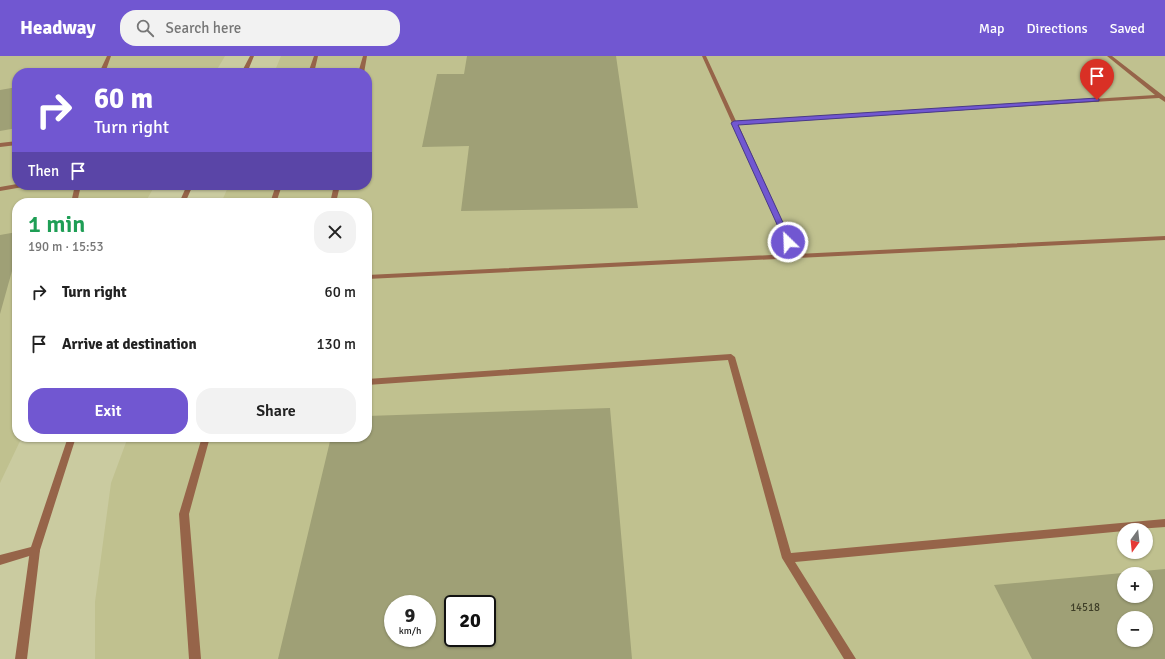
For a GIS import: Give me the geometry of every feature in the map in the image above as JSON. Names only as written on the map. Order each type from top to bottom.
[{"type":"street","points":[[104,68],[109,56]]},
{"type":"street","points":[[246,68],[252,56]]},
{"type":"street","points":[[312,68],[316,56]]},
{"type":"street","points":[[362,68],[365,56]]},
{"type":"street","points":[[704,56],[795,256]]},
{"type":"street","points":[[1109,56],[1165,100]]},
{"type":"street","points":[[734,123],[1160,96]]},
{"type":"street","points":[[0,145],[12,144]]},
{"type":"street","points":[[0,189],[12,187]]},
{"type":"street","points":[[372,277],[1165,238]]},
{"type":"street","points":[[372,382],[731,357],[787,558],[850,659]]},
{"type":"street","points":[[21,659],[35,550],[70,442]]},
{"type":"street","points":[[195,659],[184,514],[205,442]]},
{"type":"street","points":[[787,558],[1165,523]]},
{"type":"street","points":[[0,560],[35,550]]},
{"type":"shaded area","points":[[0,56],[225,56],[218,68],[12,68],[12,190],[152,190],[148,198],[12,198],[12,442],[20,442],[0,483]]},
{"type":"shaded area","points":[[281,56],[1165,56],[1165,659],[95,659],[95,602],[111,483],[126,442],[372,442],[372,198],[223,198],[227,190],[372,190],[372,68],[276,68]]},
{"type":"building","points":[[467,56],[616,56],[638,208],[461,211],[469,146],[422,147],[437,74],[464,74]]},
{"type":"building","points":[[12,88],[12,129],[0,131],[0,90]]},
{"type":"building","points":[[12,233],[12,271],[0,314],[0,235]]},
{"type":"building","points":[[610,408],[632,659],[278,659],[330,442],[372,442],[372,416]]},
{"type":"building","points":[[1165,569],[1165,659],[1032,659],[994,585],[1117,573],[1117,603],[1153,603],[1153,570]]},
{"type":"route","points":[[788,242],[734,123],[1097,100]]}]
